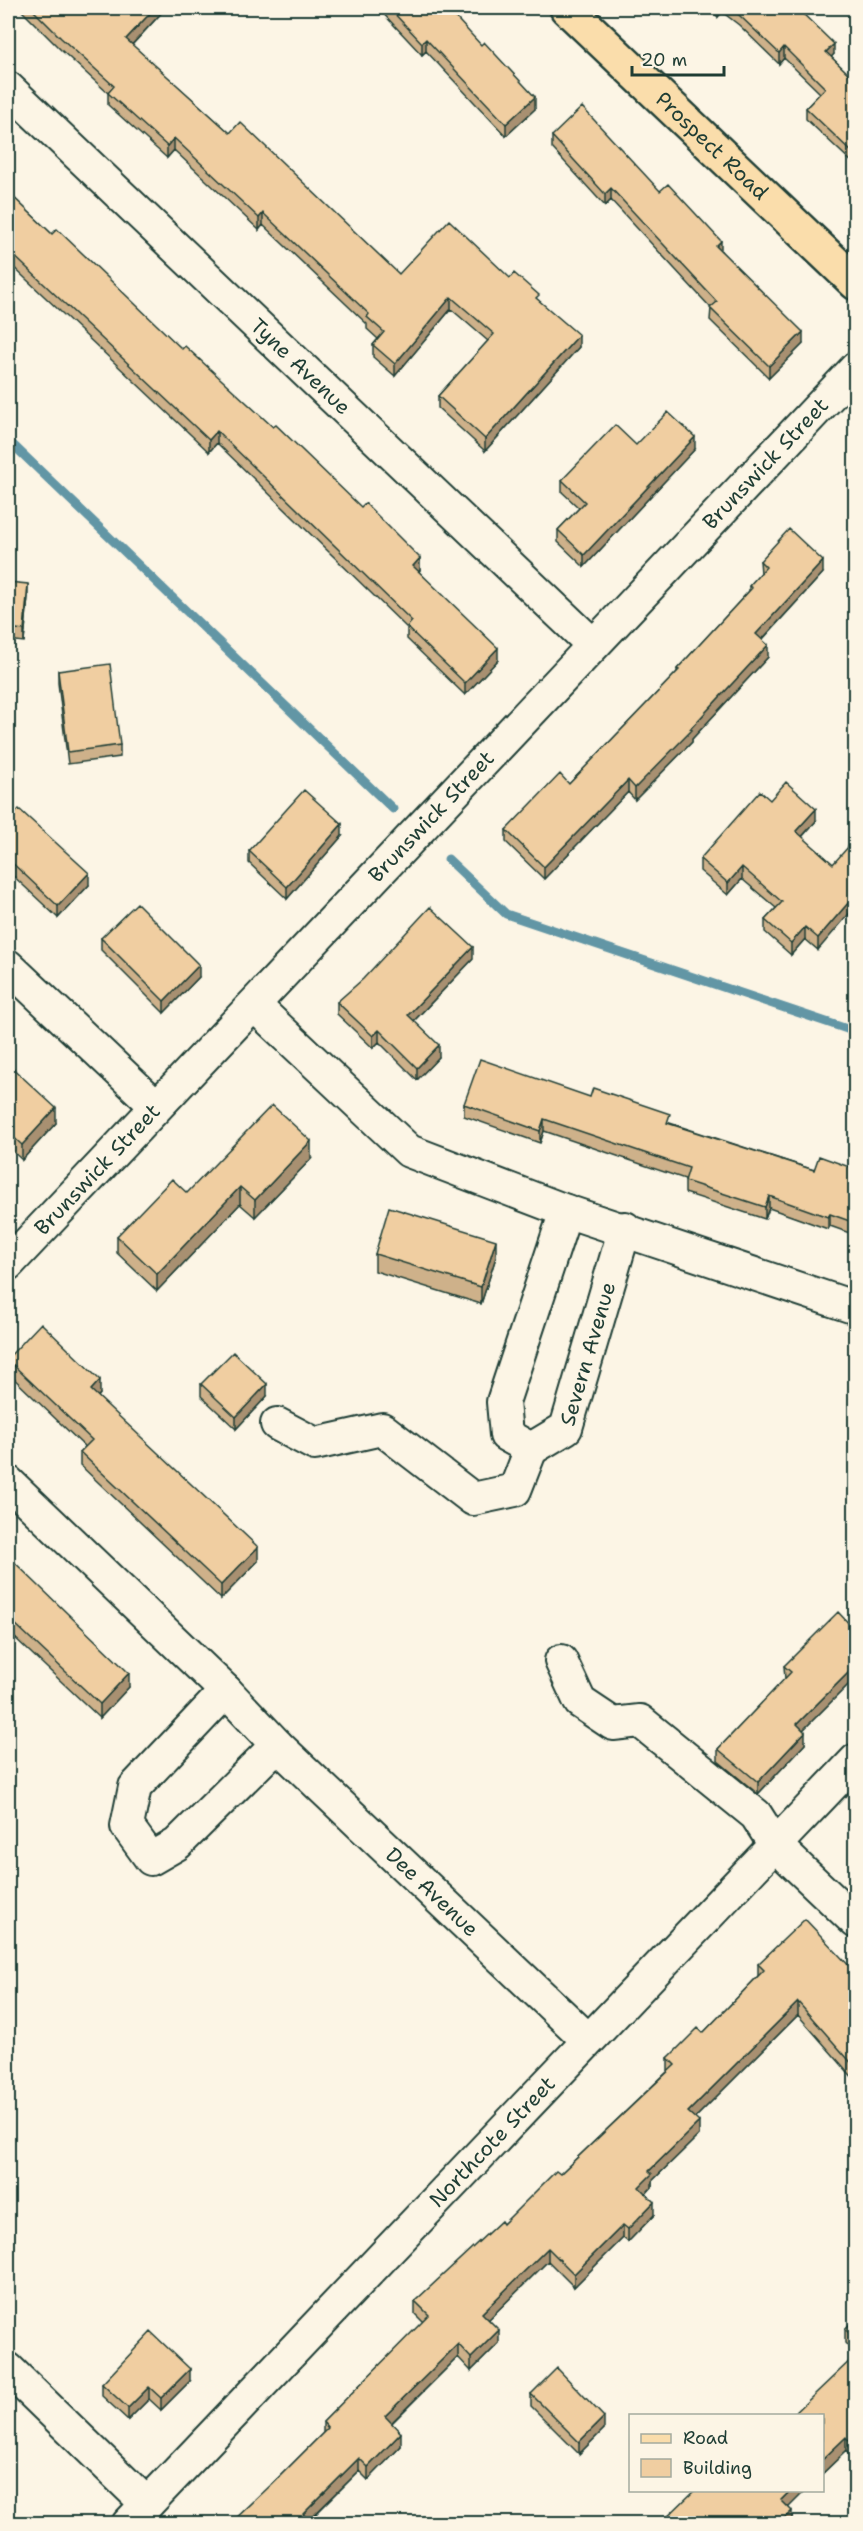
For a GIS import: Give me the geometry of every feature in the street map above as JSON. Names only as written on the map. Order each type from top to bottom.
[{"type":"main road","name":"Prospect Road","points":[[567,8],[855,283]]},
{"type":"street","name":"Tyne Avenue","points":[[8,87],[593,645]]},
{"type":"street","name":"Brunswick Street","points":[[8,1264],[855,368]]},
{"type":"street","points":[[8,966],[156,1106]]},
{"type":"street","points":[[254,1005],[409,1151],[566,1210],[625,1228],[855,1308]]},
{"type":"street","points":[[277,1424],[315,1444],[382,1429],[473,1499],[514,1490],[531,1449],[506,1435],[503,1402],[566,1210]]},
{"type":"street","name":"Severn Avenue","points":[[531,1449],[566,1428],[625,1228]]},
{"type":"street","name":"Dee Avenue","points":[[8,1482],[226,1691],[277,1745],[587,2039]]},
{"type":"street","points":[[561,1661],[580,1702],[613,1724],[640,1721],[756,1815],[775,1845],[855,1922]]},
{"type":"street","points":[[226,1691],[135,1787],[128,1826],[150,1858],[177,1844],[277,1745]]},
{"type":"street","name":"Northcote Street","points":[[137,2514],[855,1760]]},
{"type":"street","points":[[8,2369],[137,2514]]},
{"type":"building","points":[[31,8],[155,8],[126,39],[230,133],[240,122],[399,274],[449,220],[510,278],[514,273],[539,295],[536,298],[579,335],[485,439],[438,396],[494,334],[451,297],[395,364],[373,345],[384,332],[367,317],[369,314],[263,213],[259,218],[174,138],[167,146],[108,93],[114,86]]},
{"type":"building","points":[[389,8],[447,8],[481,45],[484,42],[535,97],[506,124],[426,39],[422,43]]},
{"type":"building","points":[[730,8],[778,8],[783,12],[788,8],[797,8],[834,44],[826,52],[855,80],[855,155],[806,108],[825,88],[784,47],[779,53]]},
{"type":"building","points":[[582,107],[660,191],[668,184],[721,241],[716,246],[803,332],[769,366],[710,308],[717,302],[611,188],[605,194],[552,136]]},
{"type":"building","points":[[8,192],[52,234],[57,229],[182,349],[185,346],[273,427],[276,425],[361,507],[365,503],[420,558],[413,566],[498,648],[465,683],[407,627],[412,621],[217,431],[209,440],[8,250]]},
{"type":"building","points":[[668,412],[695,437],[584,555],[558,530],[585,502],[562,480],[615,425],[636,445]]},
{"type":"building","points":[[789,529],[823,561],[756,634],[768,645],[690,729],[692,730],[635,788],[628,780],[544,867],[506,830],[560,774],[569,784],[679,670],[677,669],[752,588],[749,586],[766,567],[760,561]]},
{"type":"building","points":[[8,582],[28,584],[24,630],[8,628]]},
{"type":"building","points":[[110,664],[120,745],[68,752],[58,671]]},
{"type":"building","points":[[786,782],[816,809],[796,831],[833,864],[849,846],[855,852],[855,895],[818,938],[805,927],[791,943],[765,920],[782,902],[742,867],[728,883],[700,859],[760,791],[770,800]]},
{"type":"building","points":[[304,790],[342,824],[287,887],[249,851]]},
{"type":"building","points":[[19,809],[89,873],[58,906],[8,859],[8,821]]},
{"type":"building","points":[[137,903],[199,965],[164,1001],[101,938]]},
{"type":"building","points":[[430,907],[473,947],[408,1015],[439,1045],[417,1068],[379,1030],[373,1036],[337,1002],[363,979]]},
{"type":"building","points":[[480,1059],[590,1097],[593,1088],[670,1114],[667,1123],[814,1170],[819,1156],[855,1169],[855,1223],[830,1214],[828,1217],[769,1196],[765,1207],[685,1181],[689,1168],[544,1119],[540,1131],[464,1104]]},
{"type":"building","points":[[8,1064],[56,1108],[22,1145],[8,1132]]},
{"type":"building","points":[[272,1105],[311,1141],[255,1200],[240,1187],[157,1274],[117,1236],[172,1179],[187,1193]]},
{"type":"building","points":[[389,1207],[496,1240],[481,1287],[375,1254]]},
{"type":"building","points":[[41,1323],[100,1380],[91,1390],[258,1547],[221,1585],[80,1452],[92,1440],[8,1360]]},
{"type":"building","points":[[233,1352],[267,1384],[236,1417],[201,1384]]},
{"type":"building","points":[[8,1556],[129,1673],[100,1704],[13,1622],[8,1625]]},
{"type":"building","points":[[838,1612],[855,1630],[855,1666],[797,1724],[805,1732],[758,1782],[718,1749],[791,1672],[784,1666]]},
{"type":"building","points":[[805,1919],[855,1972],[855,2067],[798,2002],[688,2112],[699,2122],[649,2171],[652,2174],[639,2187],[654,2202],[628,2229],[623,2225],[574,2274],[548,2248],[482,2313],[499,2330],[471,2358],[458,2344],[385,2416],[401,2433],[368,2467],[359,2458],[303,2514],[312,2523],[231,2523],[328,2428],[323,2422],[429,2315],[415,2301],[501,2221],[503,2224],[556,2171],[560,2174],[675,2065],[668,2058],[698,2028],[703,2033],[764,1970],[758,1964]]},
{"type":"building","points":[[855,2319],[855,2339],[845,2329]]},
{"type":"building","points":[[151,2332],[190,2369],[161,2398],[149,2387],[128,2408],[102,2384]]},
{"type":"building","points":[[855,2356],[855,2447],[846,2437],[824,2458],[824,2414],[794,2414]]},
{"type":"building","points":[[557,2368],[604,2417],[579,2442],[531,2394]]},
{"type":"building","points":[[693,2492],[789,2492],[781,2500],[792,2511],[779,2523],[661,2523]]},
{"type":"waterway","points":[[8,440],[393,809]]},
{"type":"waterway","points":[[448,859],[506,914],[856,1032]]}]
